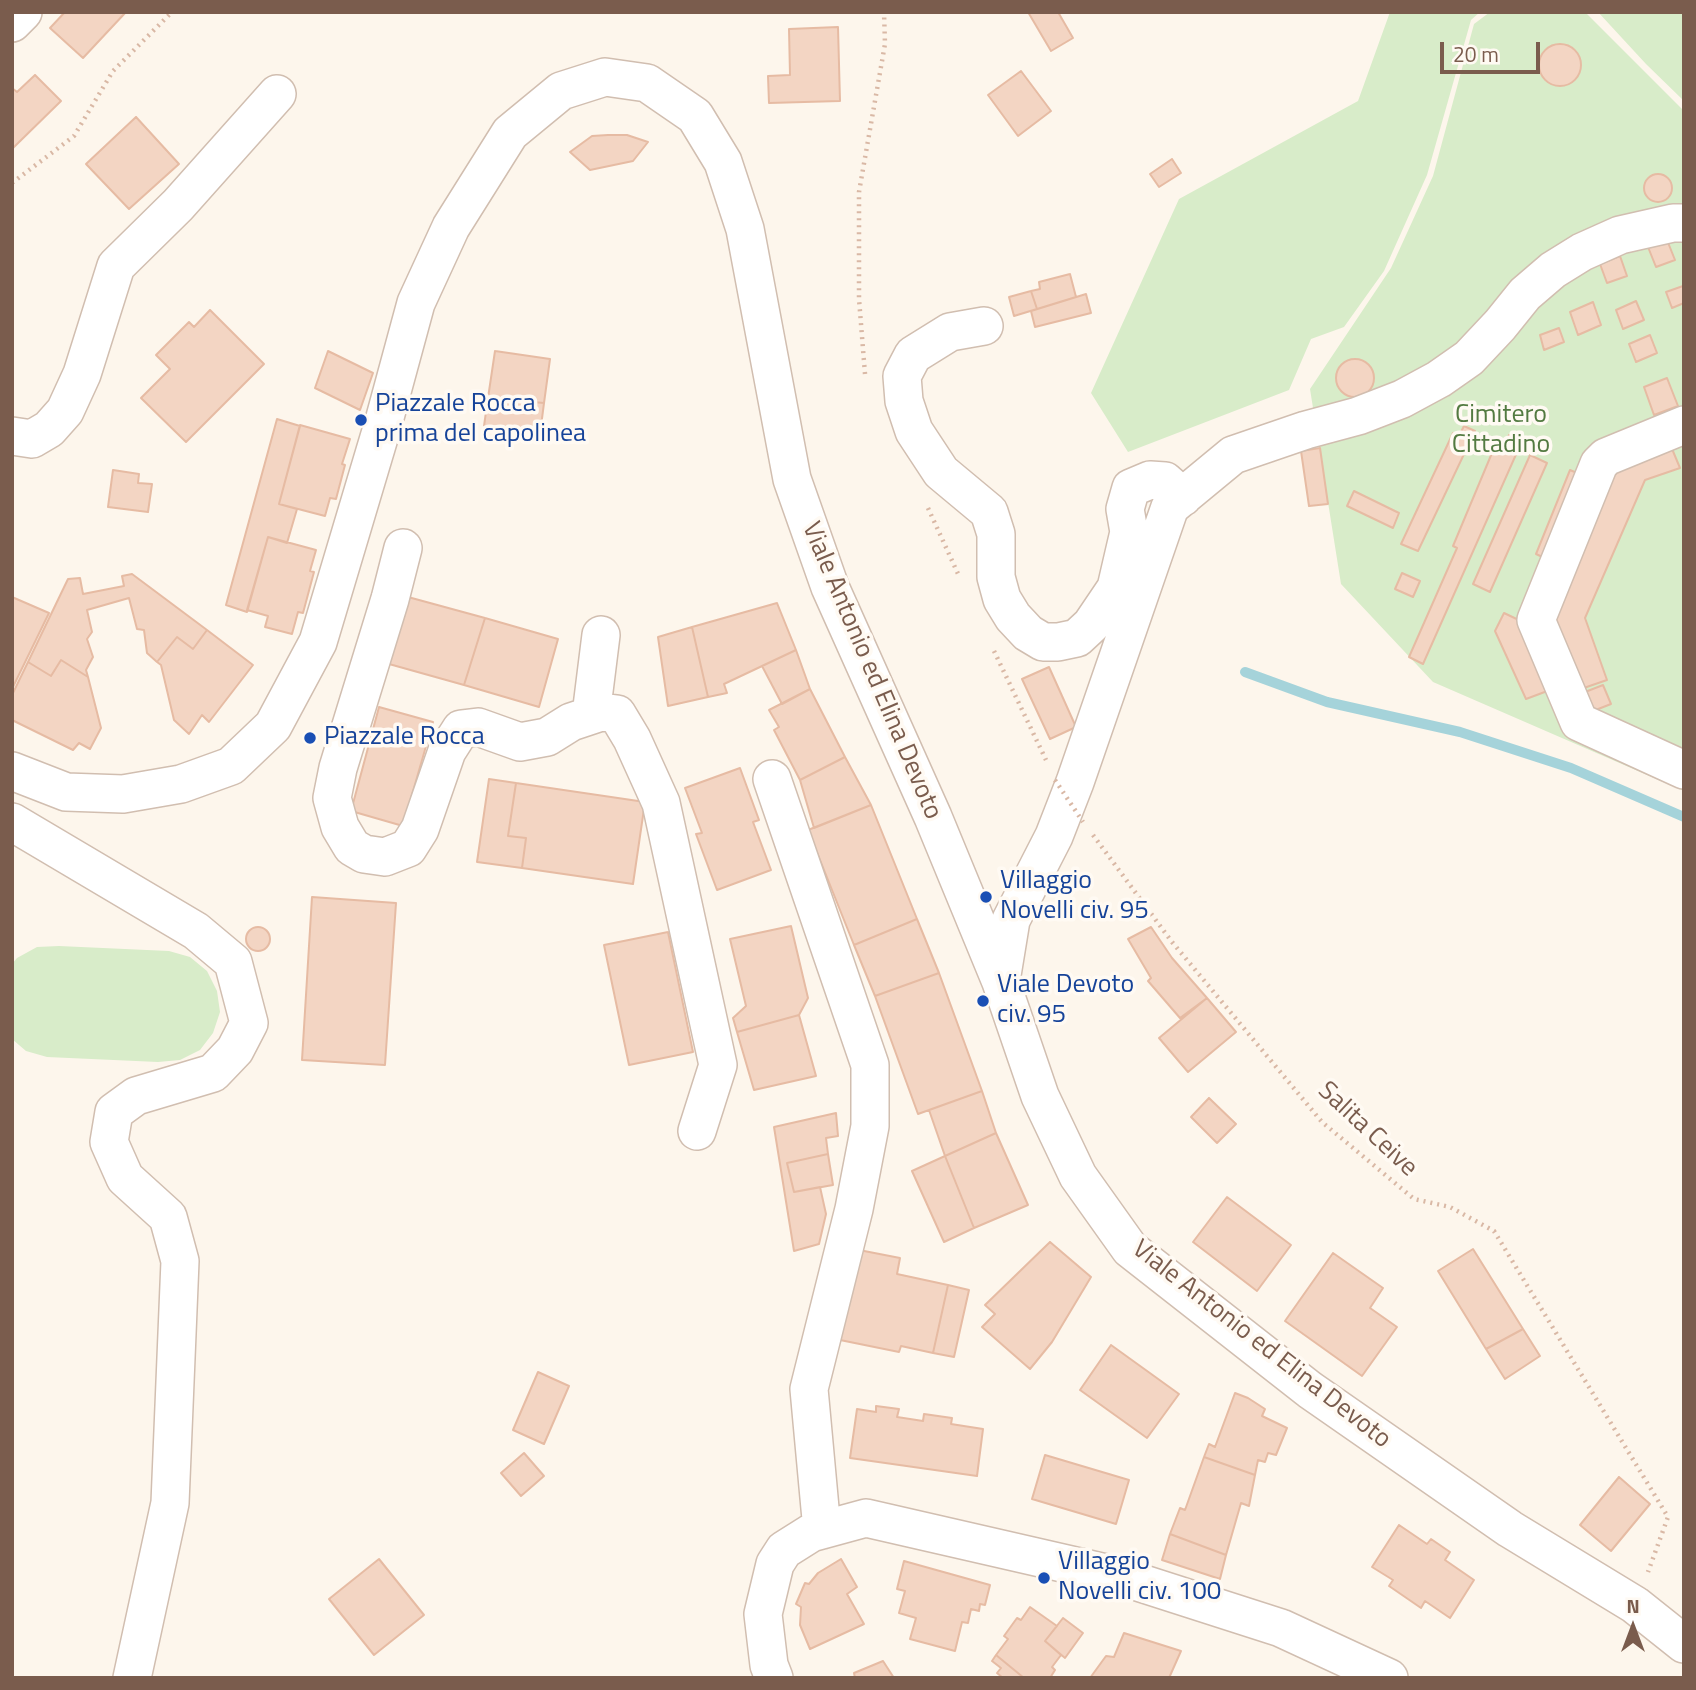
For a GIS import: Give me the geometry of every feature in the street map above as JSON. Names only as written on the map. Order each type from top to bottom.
[{"type":"street","points":[[12,23],[23,12]]},
{"type":"street","name":"Viale Antonio ed Elina Devoto","points":[[12,771],[66,792],[123,794],[181,784],[231,766],[272,726],[318,642],[416,303],[450,228],[510,133],[561,91],[605,77],[647,83],[695,116],[723,162],[745,229],[792,479],[830,587],[933,817],[1001,982],[1040,1096],[1078,1176],[1130,1249],[1310,1390],[1510,1529],[1635,1605],[1684,1644]]},
{"type":"street","points":[[12,436],[32,439],[49,429],[65,411],[82,374],[116,266],[178,205],[277,94]]},
{"type":"street","points":[[1001,982],[1011,920],[1054,836],[1080,769],[1170,507],[1233,455],[1358,416],[1402,399],[1439,379],[1469,358],[1525,294],[1553,270],[1582,252],[1620,235],[1684,223]]},
{"type":"street","points":[[984,326],[950,332],[913,355],[902,376],[904,401],[914,431],[941,472],[989,512],[996,534],[996,577],[1002,599],[1013,617],[1028,633],[1044,642],[1058,642],[1077,638],[1091,625],[1116,588],[1129,532],[1125,509],[1131,488],[1150,480],[1165,481],[1183,497]]},
{"type":"street","points":[[1684,425],[1606,457],[1599,464],[1536,620],[1579,722],[1684,770]]},
{"type":"street","points":[[403,548],[338,768],[332,798],[340,827],[352,847],[363,854],[385,857],[408,848],[420,829],[447,751],[461,729],[478,727],[520,742],[547,737],[571,722],[601,712],[617,714],[632,739],[661,803],[718,1065],[697,1131]]},
{"type":"street","points":[[591,715],[601,635]]},
{"type":"street","points":[[772,779],[870,1065],[870,1126],[853,1209],[809,1389],[822,1530]]},
{"type":"street","points":[[12,822],[196,930],[233,962],[249,1023],[235,1049],[214,1073],[136,1096],[114,1112],[109,1142],[125,1178],[168,1217],[180,1261],[170,1503],[132,1678]]},
{"type":"street","points":[[774,1678],[769,1665],[763,1614],[775,1564],[784,1550],[811,1533],[866,1518],[1119,1576],[1281,1628],[1389,1678]]},
{"type":"path","points":[[12,183],[74,136],[113,71],[172,12]]},
{"type":"path","name":"Salita Ceive","points":[[1055,780],[1172,942],[1322,1122],[1414,1199],[1450,1207],[1494,1231],[1668,1517],[1635,1605]]},
{"type":"green space","points":[[1390,12],[1480,12],[1471,20],[1427,175],[1384,271],[1344,327],[1311,339],[1289,390],[1128,452],[1091,393],[1179,199],[1358,101]]},
{"type":"green space","name":"Cimitero Cittadino","points":[[1490,12],[1585,12],[1684,111],[1684,791],[1433,682],[1341,584],[1310,389],[1391,268],[1433,176],[1474,24]]},
{"type":"green space","points":[[1598,12],[1684,12],[1684,101],[1646,64]]},
{"type":"green space","points":[[37,947],[169,951],[190,957],[207,971],[217,991],[220,1012],[213,1033],[200,1050],[180,1060],[158,1062],[47,1057],[26,1051],[12,1039],[12,964],[17,958]]},
{"type":"building","points":[[65,12],[126,12],[83,58],[50,28]]},
{"type":"building","points":[[1028,12],[1058,12],[1073,38],[1051,51]]},
{"type":"building","points":[[838,27],[840,101],[769,103],[768,76],[790,75],[789,29]]},
{"type":"building","points":[[1560,44],[1575,50],[1581,65],[1575,80],[1560,86],[1545,80],[1539,65],[1545,50]]},
{"type":"building","points":[[1021,71],[1051,111],[1018,136],[988,95]]},
{"type":"building","points":[[35,75],[61,101],[12,149],[12,88],[17,92]]},
{"type":"building","points":[[136,117],[179,164],[129,209],[86,164]]},
{"type":"building","points":[[627,135],[648,142],[633,161],[590,170],[570,152],[592,136]]},
{"type":"building","points":[[1172,159],[1181,173],[1159,187],[1150,174]]},
{"type":"building","points":[[1658,174],[1668,178],[1672,188],[1668,198],[1658,202],[1648,198],[1644,188],[1648,178]]},
{"type":"building","points":[[1667,240],[1675,260],[1656,267],[1648,247]]},
{"type":"building","points":[[1620,256],[1627,276],[1607,283],[1600,264]]},
{"type":"building","points":[[1070,274],[1076,297],[1037,309],[1031,291],[1040,289],[1039,282]]},
{"type":"building","points":[[1683,286],[1684,303],[1672,308],[1666,292]]},
{"type":"building","points":[[1031,291],[1037,309],[1014,316],[1009,297]]},
{"type":"building","points":[[1086,294],[1091,313],[1035,327],[1031,311]]},
{"type":"building","points":[[1636,301],[1644,320],[1623,329],[1616,310]]},
{"type":"building","points":[[1593,302],[1601,325],[1578,335],[1570,312]]},
{"type":"building","points":[[210,310],[264,364],[186,442],[141,398],[170,369],[156,355],[189,322],[194,327]]},
{"type":"building","points":[[1559,328],[1564,342],[1544,350],[1540,335]]},
{"type":"building","points":[[1650,335],[1657,353],[1636,362],[1629,344]]},
{"type":"building","points":[[328,351],[373,373],[360,410],[315,388]]},
{"type":"building","points":[[495,351],[550,359],[544,403],[488,398]]},
{"type":"building","points":[[1355,359],[1369,364],[1374,378],[1369,392],[1355,397],[1341,392],[1336,378],[1341,364]]},
{"type":"building","points":[[1667,378],[1678,406],[1654,415],[1644,387]]},
{"type":"building","points":[[488,398],[544,403],[540,434],[484,426]]},
{"type":"building","points":[[277,419],[300,426],[279,504],[297,509],[287,543],[268,537],[247,612],[226,605]]},
{"type":"building","points":[[300,425],[350,439],[342,464],[345,465],[336,499],[330,498],[325,516],[279,504]]},
{"type":"building","points":[[1464,426],[1475,431],[1418,551],[1401,544],[1453,433],[1460,434]]},
{"type":"building","points":[[1509,435],[1522,441],[1423,664],[1409,657],[1457,548],[1453,546],[1497,441],[1504,445]]},
{"type":"building","points":[[1670,444],[1680,468],[1645,480],[1585,618],[1607,680],[1578,690],[1554,615],[1621,460]]},
{"type":"building","points":[[1320,448],[1328,504],[1309,506],[1301,451]]},
{"type":"building","points":[[1530,455],[1547,463],[1490,592],[1473,584]]},
{"type":"building","points":[[113,470],[139,474],[138,483],[152,484],[148,512],[108,507]]},
{"type":"building","points":[[1570,470],[1584,476],[1549,560],[1536,554]]},
{"type":"building","points":[[1354,491],[1399,513],[1393,528],[1347,506]]},
{"type":"building","points":[[268,537],[316,550],[310,571],[314,572],[303,613],[298,612],[292,634],[265,627],[268,616],[247,610]]},
{"type":"building","points":[[1402,573],[1420,581],[1413,597],[1395,589]]},
{"type":"building","points":[[132,574],[207,630],[193,649],[177,637],[157,662],[147,653],[144,630],[137,629],[129,598],[87,610],[92,632],[87,639],[93,657],[86,670],[88,677],[61,660],[51,676],[28,662],[68,579],[80,578],[83,594],[124,586],[122,576]]},
{"type":"building","points":[[12,597],[49,613],[12,689]]},
{"type":"building","points":[[408,597],[485,618],[464,685],[389,664]]},
{"type":"building","points":[[777,603],[796,650],[724,684],[727,693],[708,697],[692,627]]},
{"type":"building","points":[[1504,613],[1523,622],[1550,690],[1526,699],[1495,631]]},
{"type":"building","points":[[485,618],[558,639],[539,707],[464,685]]},
{"type":"building","points":[[692,627],[708,697],[668,706],[658,637]]},
{"type":"building","points":[[207,630],[253,665],[209,722],[202,715],[189,734],[174,720],[161,665],[157,662],[177,637],[193,649]]},
{"type":"building","points":[[796,650],[810,689],[782,704],[762,666]]},
{"type":"building","points":[[61,660],[88,677],[101,728],[90,749],[79,743],[73,750],[12,720],[12,695],[28,662],[51,676]]},
{"type":"building","points":[[1049,667],[1076,727],[1050,739],[1022,679]]},
{"type":"building","points":[[1603,685],[1611,704],[1588,713],[1580,694]]},
{"type":"building","points":[[810,689],[845,757],[800,780],[774,730],[779,727],[769,710]]},
{"type":"building","points":[[379,707],[433,722],[403,826],[351,811]]},
{"type":"building","points":[[845,757],[871,805],[814,828],[800,780]]},
{"type":"building","points":[[740,768],[759,820],[753,822],[771,870],[717,890],[696,834],[702,833],[685,788]]},
{"type":"building","points":[[489,779],[516,783],[508,836],[526,838],[522,868],[477,862]]},
{"type":"building","points":[[516,783],[645,802],[633,884],[522,868],[526,838],[508,836]]},
{"type":"building","points":[[871,805],[917,919],[854,945],[808,830]]},
{"type":"building","points":[[312,897],[396,903],[385,1065],[302,1060]]},
{"type":"building","points":[[917,919],[939,973],[875,996],[854,945]]},
{"type":"building","points":[[791,926],[808,998],[799,1015],[737,1032],[733,1018],[746,1006],[730,939]]},
{"type":"building","points":[[258,927],[267,930],[270,939],[267,948],[258,951],[249,948],[246,939],[249,930]]},
{"type":"building","points":[[1151,927],[1172,958],[1207,998],[1180,1018],[1148,981],[1151,978],[1128,939]]},
{"type":"building","points":[[668,932],[693,1052],[629,1065],[604,945]]},
{"type":"building","points":[[939,973],[982,1091],[918,1114],[875,996]]},
{"type":"building","points":[[1207,998],[1236,1032],[1188,1072],[1159,1038]]},
{"type":"building","points":[[799,1015],[816,1076],[754,1090],[737,1032]]},
{"type":"building","points":[[982,1091],[996,1133],[945,1156],[929,1110]]},
{"type":"building","points":[[1209,1098],[1236,1124],[1217,1143],[1191,1117]]},
{"type":"building","points":[[836,1113],[838,1136],[826,1138],[828,1154],[787,1163],[794,1192],[820,1187],[826,1214],[819,1244],[794,1251],[774,1127]]},
{"type":"building","points":[[996,1133],[1028,1205],[974,1228],[945,1156]]},
{"type":"building","points":[[828,1154],[833,1185],[794,1192],[787,1163]]},
{"type":"building","points":[[945,1156],[974,1228],[944,1242],[912,1171]]},
{"type":"building","points":[[1227,1197],[1291,1245],[1257,1291],[1193,1242]]},
{"type":"building","points":[[1050,1242],[1091,1277],[1052,1342],[1030,1369],[982,1327],[995,1314],[985,1305]]},
{"type":"building","points":[[1473,1249],[1523,1329],[1486,1349],[1438,1271]]},
{"type":"building","points":[[859,1250],[900,1258],[897,1274],[948,1285],[933,1353],[901,1346],[899,1352],[840,1340]]},
{"type":"building","points":[[1333,1253],[1383,1288],[1370,1308],[1397,1327],[1362,1376],[1285,1321]]},
{"type":"building","points":[[948,1285],[969,1290],[954,1357],[933,1353]]},
{"type":"building","points":[[1523,1329],[1540,1356],[1505,1379],[1486,1349]]},
{"type":"building","points":[[1111,1345],[1179,1394],[1147,1438],[1080,1390]]},
{"type":"building","points":[[538,1372],[569,1386],[544,1444],[513,1430]]},
{"type":"building","points":[[1235,1393],[1265,1409],[1262,1416],[1287,1428],[1276,1455],[1268,1453],[1265,1462],[1258,1460],[1255,1475],[1204,1457],[1209,1444],[1215,1447]]},
{"type":"building","points":[[876,1406],[899,1409],[897,1417],[923,1421],[924,1414],[952,1418],[951,1424],[983,1429],[977,1476],[850,1458],[857,1409],[876,1412]]},
{"type":"building","points":[[524,1453],[544,1476],[521,1496],[501,1473]]},
{"type":"building","points":[[1045,1455],[1129,1480],[1116,1524],[1032,1499]]},
{"type":"building","points":[[1204,1457],[1255,1475],[1249,1506],[1241,1503],[1226,1555],[1170,1534],[1180,1508],[1185,1510]]},
{"type":"building","points":[[1619,1477],[1650,1504],[1611,1551],[1580,1525]]},
{"type":"building","points":[[1399,1525],[1427,1544],[1431,1539],[1450,1552],[1445,1560],[1474,1580],[1450,1618],[1425,1601],[1421,1608],[1389,1586],[1393,1580],[1372,1567]]},
{"type":"building","points":[[1170,1534],[1226,1555],[1220,1579],[1162,1560]]},
{"type":"building","points":[[379,1559],[424,1615],[374,1655],[329,1599]]},
{"type":"building","points":[[841,1559],[857,1587],[847,1594],[864,1624],[810,1649],[800,1625],[801,1607],[796,1604],[805,1583],[809,1584],[818,1573]]},
{"type":"building","points":[[904,1561],[990,1585],[985,1605],[980,1604],[979,1611],[971,1609],[968,1623],[962,1622],[955,1651],[910,1639],[916,1618],[899,1613],[905,1591],[897,1589]]},
{"type":"building","points":[[1030,1607],[1057,1626],[1045,1641],[1061,1655],[1052,1667],[1055,1670],[1050,1678],[1024,1678],[996,1655],[1008,1639],[1004,1636],[1017,1618],[1021,1620]]},
{"type":"building","points":[[1063,1618],[1083,1633],[1065,1658],[1045,1641]]},
{"type":"building","points":[[1124,1633],[1181,1651],[1169,1678],[1090,1678],[1106,1656],[1114,1657]]},
{"type":"building","points":[[996,1655],[1024,1678],[1003,1678],[997,1673],[1001,1668],[992,1661]]},
{"type":"building","points":[[883,1661],[894,1678],[855,1678],[854,1673]]},
{"type":"waterway","points":[[1245,672],[1327,702],[1460,732],[1571,768],[1684,817]]},
{"type":"place","name":"Piazzale Rocca prima del capolinea","points":[[361,420]]},
{"type":"place","name":"Piazzale Rocca","points":[[310,738]]},
{"type":"place","name":"Villaggio Novelli civ. 95","points":[[986,897]]},
{"type":"place","name":"Viale Devoto civ. 95","points":[[983,1001]]},
{"type":"place","name":"Villaggio Novelli civ. 100","points":[[1044,1578]]}]
